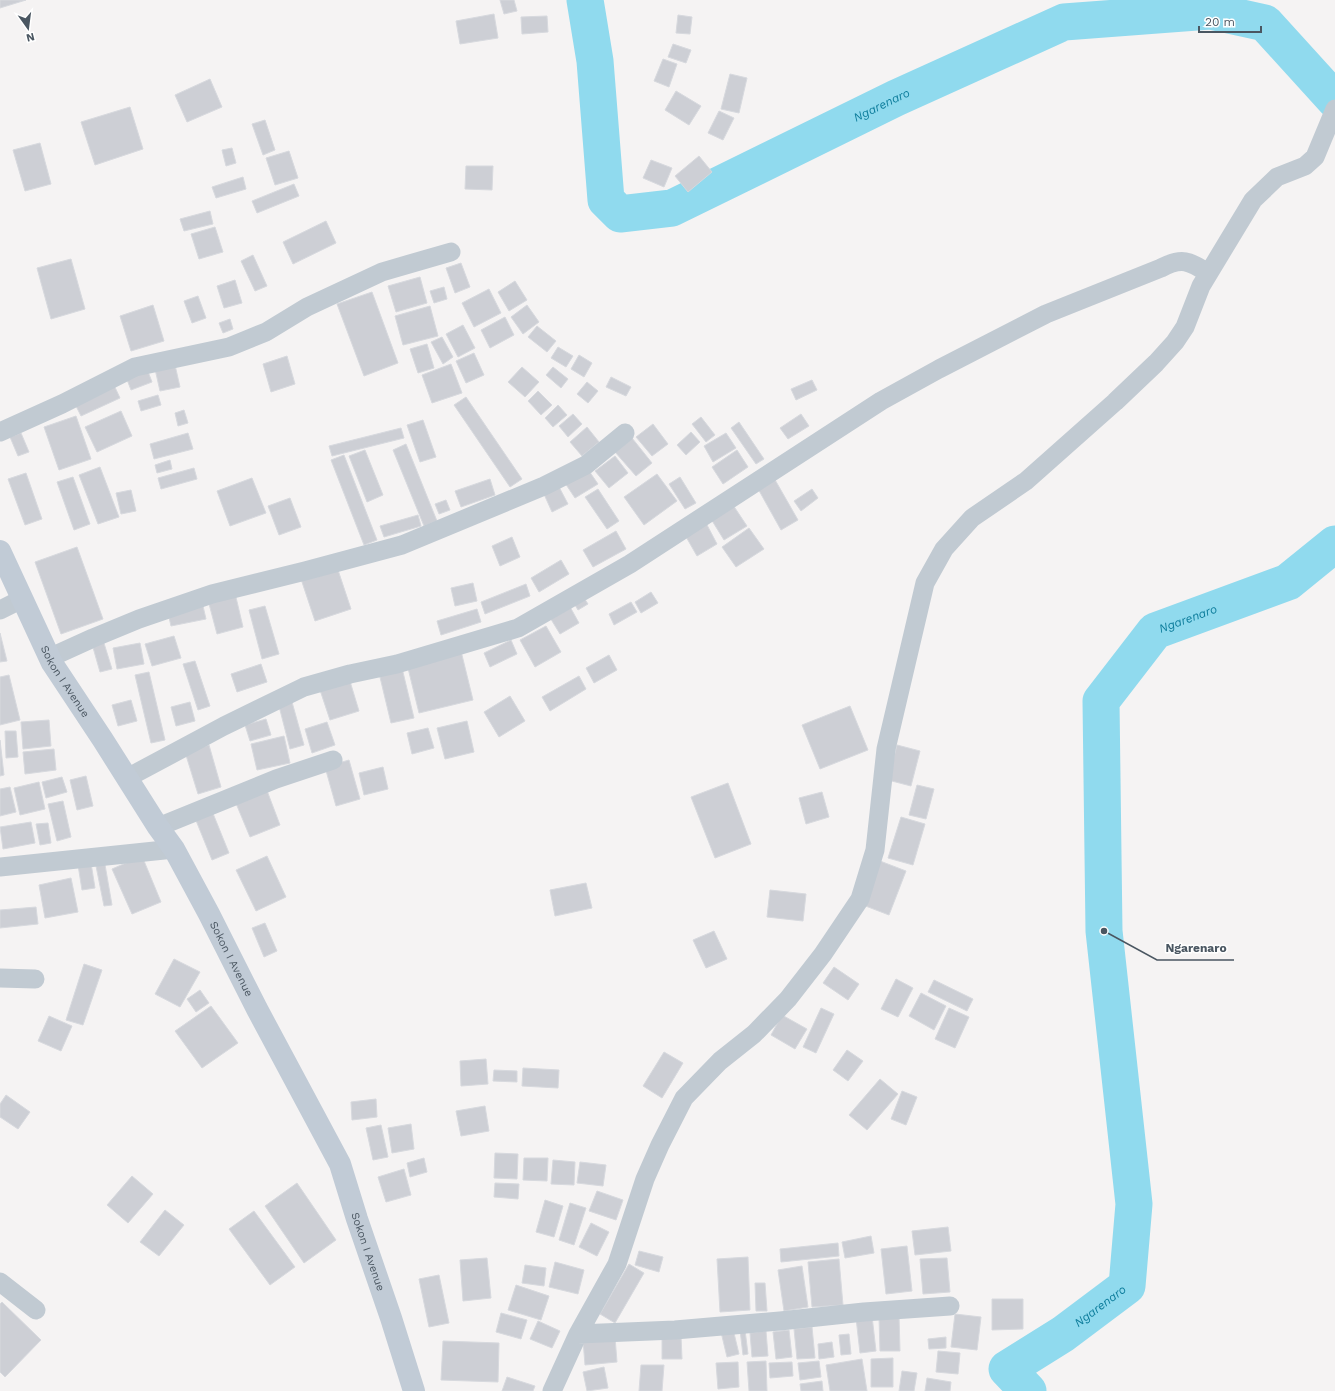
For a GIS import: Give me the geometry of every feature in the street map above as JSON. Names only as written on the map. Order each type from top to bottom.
[{"type":"street","points":[[552,1391],[578,1334],[617,1264],[645,1180],[660,1145],[684,1098],[720,1062],[754,1034],[788,999],[823,954],[860,899],[875,850],[886,749],[923,591],[925,583],[944,549],[972,518],[1026,481],[1115,402],[1156,363],[1175,342],[1185,327],[1201,286],[1208,273],[1253,200],[1277,177],[1306,166],[1315,157],[1335,109]]},
{"type":"street","points":[[0,432],[62,404],[135,367],[229,347],[266,332],[307,307],[382,272],[451,252]]},
{"type":"street","points":[[127,778],[224,726],[304,687],[350,674],[397,664],[518,628],[630,564],[881,401],[939,369],[1046,314],[1162,268],[1172,262],[1191,262],[1208,273]]},
{"type":"street","points":[[50,658],[139,619],[212,594],[402,545],[558,479],[586,465],[625,433]]},
{"type":"street","name":"Sokon I Avenue","points":[[0,551],[50,658],[158,827],[174,849],[340,1164],[414,1391]]},
{"type":"street","points":[[0,610],[22,599]]},
{"type":"street","points":[[158,827],[276,779],[333,760]]},
{"type":"street","points":[[0,867],[174,849]]},
{"type":"street","points":[[0,978],[35,980]]},
{"type":"street","points":[[0,1282],[36,1310]]},
{"type":"street","points":[[578,1334],[675,1330],[864,1312],[950,1306]]},
{"type":"building","points":[[0,0],[26,0],[0,8]]},
{"type":"building","points":[[500,0],[514,0],[517,11],[504,14]]},
{"type":"building","points":[[494,14],[498,38],[460,44],[456,21]]},
{"type":"building","points":[[678,15],[692,17],[690,34],[676,33]]},
{"type":"building","points":[[547,16],[548,32],[522,34],[521,17]]},
{"type":"building","points":[[673,44],[691,50],[686,63],[668,57]]},
{"type":"building","points":[[663,59],[677,64],[669,87],[654,81]]},
{"type":"building","points":[[730,74],[747,78],[739,113],[721,109]]},
{"type":"building","points":[[210,79],[222,107],[187,122],[175,95]]},
{"type":"building","points":[[676,91],[701,106],[689,125],[665,110]]},
{"type":"building","points":[[130,107],[143,149],[95,165],[81,122]]},
{"type":"building","points":[[719,111],[734,118],[723,140],[708,133]]},
{"type":"building","points":[[265,120],[275,150],[263,155],[252,124]]},
{"type":"building","points":[[40,143],[51,184],[25,191],[13,150]]},
{"type":"building","points":[[232,148],[236,163],[226,166],[222,150]]},
{"type":"building","points":[[289,151],[298,178],[275,185],[266,158]]},
{"type":"building","points":[[699,156],[712,172],[688,192],[675,176]]},
{"type":"building","points":[[651,160],[672,168],[664,187],[643,178]]},
{"type":"building","points":[[466,166],[493,166],[492,190],[465,189]]},
{"type":"building","points":[[243,177],[246,189],[216,198],[212,187]]},
{"type":"building","points":[[294,184],[299,196],[257,213],[252,201]]},
{"type":"building","points":[[210,211],[213,224],[184,231],[180,219]]},
{"type":"building","points":[[326,221],[336,243],[293,264],[283,242]]},
{"type":"building","points":[[215,227],[223,252],[199,259],[191,234]]},
{"type":"building","points":[[253,255],[267,286],[255,291],[241,261]]},
{"type":"building","points":[[71,259],[85,309],[51,319],[37,268]]},
{"type":"building","points":[[461,263],[470,287],[455,293],[446,268]]},
{"type":"building","points":[[420,277],[427,303],[396,312],[388,286]]},
{"type":"building","points":[[235,280],[242,303],[224,308],[217,286]]},
{"type":"building","points":[[515,281],[527,300],[509,311],[498,292]]},
{"type":"building","points":[[444,287],[447,299],[434,303],[430,291]]},
{"type":"building","points":[[489,289],[501,313],[474,327],[462,303]]},
{"type":"building","points":[[372,292],[398,363],[364,376],[337,304]]},
{"type":"building","points":[[198,296],[206,318],[192,323],[184,301]]},
{"type":"building","points":[[153,305],[164,341],[131,351],[120,316]]},
{"type":"building","points":[[527,305],[539,322],[523,334],[511,317]]},
{"type":"building","points":[[430,306],[438,336],[403,345],[395,316]]},
{"type":"building","points":[[505,317],[514,335],[490,348],[481,330]]},
{"type":"building","points":[[230,319],[233,329],[223,333],[219,323]]},
{"type":"building","points":[[463,325],[475,348],[458,357],[446,334]]},
{"type":"building","points":[[537,326],[556,341],[547,352],[528,337]]},
{"type":"building","points":[[442,337],[453,357],[443,364],[431,342]]},
{"type":"building","points":[[427,344],[434,368],[418,373],[410,349]]},
{"type":"building","points":[[558,347],[573,356],[566,367],[551,358]]},
{"type":"building","points":[[474,353],[484,375],[466,383],[456,361]]},
{"type":"building","points":[[579,355],[592,363],[584,377],[571,369]]},
{"type":"building","points":[[287,356],[295,384],[271,392],[263,364]]},
{"type":"building","points":[[451,364],[462,393],[432,403],[422,375]]},
{"type":"building","points":[[175,365],[180,387],[160,391],[155,369]]},
{"type":"building","points":[[522,367],[539,382],[525,397],[508,382]]},
{"type":"building","points":[[553,367],[568,379],[561,388],[546,375]]},
{"type":"building","points":[[147,369],[152,382],[131,390],[126,377]]},
{"type":"building","points":[[611,377],[631,387],[626,396],[606,387]]},
{"type":"building","points":[[812,380],[817,390],[796,400],[791,389]]},
{"type":"building","points":[[587,382],[598,391],[588,403],[577,394]]},
{"type":"building","points":[[113,383],[120,398],[81,416],[74,402]]},
{"type":"building","points":[[538,391],[552,405],[541,415],[528,401]]},
{"type":"building","points":[[158,395],[161,405],[141,411],[138,401]]},
{"type":"building","points":[[466,397],[522,479],[510,487],[454,405]]},
{"type":"building","points":[[558,405],[567,415],[553,427],[545,418]]},
{"type":"building","points":[[184,410],[188,423],[178,426],[175,413]]},
{"type":"building","points":[[121,411],[132,436],[97,452],[85,427]]},
{"type":"building","points":[[573,414],[582,424],[568,437],[559,426]]},
{"type":"building","points":[[801,414],[809,426],[788,439],[780,428]]},
{"type":"building","points":[[76,416],[91,459],[59,470],[44,427]]},
{"type":"building","points":[[701,417],[715,435],[706,442],[692,424]]},
{"type":"building","points":[[423,420],[436,457],[420,462],[407,425]]},
{"type":"building","points":[[739,422],[764,459],[756,464],[731,428]]},
{"type":"building","points":[[653,424],[668,444],[652,456],[636,437]]},
{"type":"building","points":[[587,427],[599,442],[582,456],[570,442]]},
{"type":"building","points":[[401,428],[404,438],[332,456],[329,446]]},
{"type":"building","points":[[691,432],[700,442],[686,455],[677,445]]},
{"type":"building","points":[[21,433],[29,452],[18,456],[10,437]]},
{"type":"building","points":[[188,433],[193,449],[154,459],[150,444]]},
{"type":"building","points":[[726,433],[736,448],[713,462],[704,446]]},
{"type":"building","points":[[632,438],[652,463],[636,476],[615,452]]},
{"type":"building","points":[[406,444],[437,521],[424,526],[393,450]]},
{"type":"building","points":[[365,450],[383,495],[367,502],[349,456]]},
{"type":"building","points":[[737,450],[748,467],[723,484],[712,467]]},
{"type":"building","points":[[344,455],[377,540],[364,545],[331,460]]},
{"type":"building","points":[[615,456],[628,473],[609,488],[595,471]]},
{"type":"building","points":[[170,460],[172,469],[157,473],[155,465]]},
{"type":"building","points":[[100,467],[119,517],[98,524],[79,475]]},
{"type":"building","points":[[194,468],[197,479],[161,489],[158,478]]},
{"type":"building","points":[[587,468],[598,484],[575,498],[565,483]]},
{"type":"building","points":[[26,473],[42,519],[25,525],[8,479]]},
{"type":"building","points":[[657,474],[677,501],[644,525],[624,497]]},
{"type":"building","points":[[73,477],[90,524],[74,530],[57,482]]},
{"type":"building","points":[[680,477],[696,503],[685,509],[669,484]]},
{"type":"building","points":[[252,478],[266,513],[230,526],[217,491]]},
{"type":"building","points":[[774,478],[798,520],[781,530],[757,487]]},
{"type":"building","points":[[490,479],[495,495],[461,507],[455,491]]},
{"type":"building","points":[[558,485],[568,504],[552,512],[543,492]]},
{"type":"building","points":[[598,489],[619,521],[607,529],[585,497]]},
{"type":"building","points":[[812,489],[818,498],[801,511],[794,501]]},
{"type":"building","points":[[131,490],[136,511],[121,514],[116,493]]},
{"type":"building","points":[[290,498],[301,527],[279,535],[268,506]]},
{"type":"building","points":[[446,500],[450,510],[439,514],[435,504]]},
{"type":"building","points":[[733,505],[747,526],[724,540],[711,519]]},
{"type":"building","points":[[418,515],[421,526],[384,537],[380,526]]},
{"type":"building","points":[[706,523],[717,544],[697,556],[685,535]]},
{"type":"building","points":[[749,528],[764,549],[736,567],[722,547]]},
{"type":"building","points":[[616,531],[626,549],[593,567],[583,550]]},
{"type":"building","points":[[512,537],[520,557],[500,566],[492,546]]},
{"type":"building","points":[[77,547],[103,619],[61,634],[35,562]]},
{"type":"building","points":[[561,560],[569,574],[539,592],[531,578]]},
{"type":"building","points":[[337,567],[351,609],[315,621],[301,579]]},
{"type":"building","points":[[473,583],[477,601],[455,606],[451,588]]},
{"type":"building","points":[[526,584],[530,596],[485,614],[481,602]]},
{"type":"building","points":[[651,592],[658,603],[641,613],[635,602]]},
{"type":"building","points":[[235,593],[243,627],[217,634],[208,600]]},
{"type":"building","points":[[582,595],[588,604],[578,610],[572,600]]},
{"type":"building","points":[[631,602],[637,612],[614,625],[609,614]]},
{"type":"building","points":[[569,605],[579,623],[560,634],[549,616]]},
{"type":"building","points":[[203,606],[206,619],[171,626],[168,613]]},
{"type":"building","points":[[265,606],[279,654],[262,659],[249,610]]},
{"type":"building","points":[[477,609],[481,622],[441,635],[437,621]]},
{"type":"building","points":[[546,626],[561,652],[535,667],[520,640]]},
{"type":"building","points":[[0,633],[7,661],[0,662]]},
{"type":"building","points":[[174,636],[181,658],[152,666],[145,644]]},
{"type":"building","points":[[103,640],[112,669],[100,672],[92,644]]},
{"type":"building","points":[[511,640],[517,654],[490,667],[484,653]]},
{"type":"building","points":[[140,643],[144,664],[117,669],[113,648]]},
{"type":"building","points":[[461,651],[473,700],[419,713],[407,664]]},
{"type":"building","points":[[609,655],[617,670],[594,683],[586,668]]},
{"type":"building","points":[[195,661],[210,706],[198,710],[183,664]]},
{"type":"building","points":[[261,664],[267,682],[237,692],[231,674]]},
{"type":"building","points":[[402,668],[414,718],[391,723],[379,673]]},
{"type":"building","points":[[149,672],[165,740],[151,743],[135,675]]},
{"type":"building","points":[[9,675],[20,720],[0,725],[0,677]]},
{"type":"building","points":[[579,676],[586,689],[550,711],[542,697]]},
{"type":"building","points":[[349,678],[359,711],[330,720],[319,687]]},
{"type":"building","points":[[510,696],[525,721],[499,737],[484,712]]},
{"type":"building","points":[[131,700],[137,721],[118,726],[112,705]]},
{"type":"building","points":[[190,702],[195,721],[176,726],[171,707]]},
{"type":"building","points":[[292,702],[304,745],[290,749],[279,706]]},
{"type":"building","points":[[850,706],[868,750],[820,769],[802,725]]},
{"type":"building","points":[[266,719],[271,735],[250,741],[245,725]]},
{"type":"building","points":[[49,720],[51,746],[23,749],[21,722]]},
{"type":"building","points":[[467,721],[474,752],[445,759],[437,728]]},
{"type":"building","points":[[327,722],[335,745],[312,753],[305,729]]},
{"type":"building","points":[[428,728],[434,748],[412,754],[407,733]]},
{"type":"building","points":[[5,731],[16,731],[18,757],[6,758]]},
{"type":"building","points":[[284,736],[290,763],[257,770],[251,744]]},
{"type":"building","points":[[0,740],[4,775],[0,776]]},
{"type":"building","points":[[209,745],[221,787],[198,794],[185,752]]},
{"type":"building","points":[[897,745],[920,751],[911,786],[888,780]]},
{"type":"building","points":[[54,749],[56,770],[25,774],[23,752]]},
{"type":"building","points":[[349,760],[360,799],[336,806],[325,767]]},
{"type":"building","points":[[383,767],[388,789],[364,795],[359,773]]},
{"type":"building","points":[[86,776],[93,806],[77,810],[70,780]]},
{"type":"building","points":[[62,777],[67,792],[46,798],[42,782]]},
{"type":"building","points":[[39,782],[45,809],[20,815],[14,788]]},
{"type":"building","points":[[728,783],[751,844],[715,858],[691,797]]},
{"type":"building","points":[[917,785],[934,789],[926,819],[909,815]]},
{"type":"building","points":[[10,787],[16,812],[0,816],[0,789]]},
{"type":"building","points":[[266,788],[280,825],[250,837],[235,801]]},
{"type":"building","points":[[822,792],[829,817],[806,824],[799,798]]},
{"type":"building","points":[[63,801],[71,837],[57,841],[48,804]]},
{"type":"building","points":[[212,811],[229,853],[212,860],[195,818]]},
{"type":"building","points":[[901,817],[925,824],[913,865],[888,858]]},
{"type":"building","points":[[31,822],[35,843],[3,849],[0,827]]},
{"type":"building","points":[[48,823],[51,843],[40,845],[36,824]]},
{"type":"building","points":[[142,856],[161,902],[132,914],[112,869]]},
{"type":"building","points":[[267,856],[286,897],[256,911],[236,870]]},
{"type":"building","points":[[104,859],[112,905],[104,906],[95,861]]},
{"type":"building","points":[[880,861],[906,871],[889,915],[863,905]]},
{"type":"building","points":[[91,863],[95,888],[82,890],[78,865]]},
{"type":"building","points":[[71,878],[78,912],[45,918],[39,885]]},
{"type":"building","points":[[586,883],[592,908],[555,916],[550,890]]},
{"type":"building","points":[[770,890],[806,894],[803,921],[767,917]]},
{"type":"building","points":[[36,907],[38,924],[0,928],[0,910]]},
{"type":"building","points":[[265,923],[277,951],[264,957],[252,928]]},
{"type":"building","points":[[714,931],[727,959],[706,968],[693,940]]},
{"type":"building","points":[[174,959],[200,972],[180,1007],[155,994]]},
{"type":"building","points":[[84,964],[102,970],[83,1025],[66,1020]]},
{"type":"building","points":[[834,967],[859,984],[848,1000],[823,983]]},
{"type":"building","points":[[896,979],[913,988],[898,1017],[881,1009]]},
{"type":"building","points":[[934,980],[973,999],[967,1011],[928,992]]},
{"type":"building","points":[[200,990],[209,1003],[196,1012],[187,999]]},
{"type":"building","points":[[921,993],[946,1006],[934,1030],[909,1016]]},
{"type":"building","points":[[211,1006],[238,1043],[202,1068],[175,1031]]},
{"type":"building","points":[[821,1008],[834,1014],[816,1053],[803,1047]]},
{"type":"building","points":[[949,1008],[969,1017],[955,1048],[935,1039]]},
{"type":"building","points":[[782,1015],[807,1029],[795,1049],[771,1035]]},
{"type":"building","points":[[49,1016],[72,1026],[61,1051],[38,1041]]},
{"type":"building","points":[[847,1050],[863,1061],[848,1081],[833,1070]]},
{"type":"building","points":[[664,1052],[683,1063],[662,1098],[643,1086]]},
{"type":"building","points":[[486,1059],[488,1084],[461,1086],[460,1061]]},
{"type":"building","points":[[523,1068],[559,1070],[558,1088],[522,1086]]},
{"type":"building","points":[[494,1070],[517,1071],[517,1082],[493,1081]]},
{"type":"building","points":[[880,1079],[898,1094],[867,1130],[849,1115]]},
{"type":"building","points":[[902,1091],[917,1097],[906,1125],[891,1119]]},
{"type":"building","points":[[6,1095],[30,1112],[18,1129],[0,1117],[0,1104]]},
{"type":"building","points":[[376,1099],[377,1117],[352,1120],[351,1102]]},
{"type":"building","points":[[485,1106],[489,1131],[461,1136],[456,1111]]},
{"type":"building","points":[[411,1124],[414,1149],[392,1153],[388,1128]]},
{"type":"building","points":[[381,1125],[388,1157],[373,1160],[366,1128]]},
{"type":"building","points":[[495,1153],[518,1154],[517,1179],[494,1178]]},
{"type":"building","points":[[424,1158],[427,1172],[410,1177],[407,1163]]},
{"type":"building","points":[[524,1158],[548,1158],[547,1181],[523,1180]]},
{"type":"building","points":[[553,1160],[575,1162],[574,1185],[551,1184]]},
{"type":"building","points":[[580,1162],[606,1165],[603,1186],[577,1183]]},
{"type":"building","points":[[404,1169],[411,1195],[386,1202],[378,1177]]},
{"type":"building","points":[[132,1176],[153,1194],[128,1223],[107,1205]]},
{"type":"building","points":[[297,1183],[336,1240],[304,1263],[265,1206]]},
{"type":"building","points":[[495,1183],[519,1184],[518,1199],[494,1197]]},
{"type":"building","points":[[597,1191],[623,1200],[616,1220],[589,1211]]},
{"type":"building","points":[[545,1200],[563,1206],[554,1237],[536,1232]]},
{"type":"building","points":[[570,1203],[586,1208],[574,1245],[559,1240]]},
{"type":"building","points":[[165,1210],[184,1225],[159,1256],[140,1242]]},
{"type":"building","points":[[254,1211],[295,1267],[270,1285],[229,1229]]},
{"type":"building","points":[[591,1223],[609,1232],[597,1256],[579,1247]]},
{"type":"building","points":[[948,1227],[951,1251],[915,1255],[912,1231]]},
{"type":"building","points":[[871,1236],[874,1253],[845,1258],[842,1242]]},
{"type":"building","points":[[838,1243],[839,1256],[781,1262],[780,1249]]},
{"type":"building","points":[[907,1246],[912,1291],[886,1294],[881,1249]]},
{"type":"building","points":[[639,1251],[663,1257],[659,1272],[635,1265]]},
{"type":"building","points":[[748,1257],[750,1310],[720,1312],[717,1259]]},
{"type":"building","points":[[487,1258],[491,1298],[463,1301],[460,1260]]},
{"type":"building","points":[[947,1258],[950,1292],[923,1294],[920,1259]]},
{"type":"building","points":[[839,1259],[843,1305],[812,1307],[808,1262]]},
{"type":"building","points":[[555,1262],[584,1270],[578,1294],[549,1287]]},
{"type":"building","points":[[629,1264],[644,1273],[615,1323],[600,1314]]},
{"type":"building","points":[[525,1265],[546,1268],[544,1286],[522,1283]]},
{"type":"building","points":[[802,1266],[808,1307],[784,1311],[778,1270]]},
{"type":"building","points":[[439,1275],[449,1323],[429,1327],[419,1279]]},
{"type":"building","points":[[755,1283],[765,1283],[767,1311],[756,1311]]},
{"type":"building","points":[[516,1285],[549,1296],[541,1320],[508,1310]]},
{"type":"building","points":[[992,1299],[1023,1299],[1023,1329],[992,1330]]},
{"type":"building","points":[[2,1302],[41,1340],[5,1377],[0,1372],[0,1304]]},
{"type":"building","points":[[501,1313],[527,1320],[521,1339],[496,1332]]},
{"type":"building","points":[[955,1314],[981,1317],[977,1350],[951,1347]]},
{"type":"building","points":[[872,1316],[876,1351],[860,1353],[856,1318]]},
{"type":"building","points":[[899,1316],[900,1351],[880,1351],[879,1317]]},
{"type":"building","points":[[538,1321],[560,1331],[552,1348],[530,1339]]},
{"type":"building","points":[[812,1327],[815,1358],[797,1359],[794,1329]]},
{"type":"building","points":[[733,1329],[739,1354],[727,1357],[721,1332]]},
{"type":"building","points":[[740,1330],[745,1330],[748,1354],[743,1355]]},
{"type":"building","points":[[789,1330],[792,1357],[776,1359],[773,1332]]},
{"type":"building","points":[[766,1331],[768,1356],[752,1357],[750,1333]]},
{"type":"building","points":[[849,1334],[851,1354],[841,1355],[839,1335]]},
{"type":"building","points":[[662,1336],[681,1336],[682,1359],[662,1359]]},
{"type":"building","points":[[615,1337],[617,1362],[585,1365],[583,1340]]},
{"type":"building","points":[[946,1337],[946,1348],[929,1349],[928,1339]]},
{"type":"building","points":[[443,1341],[499,1343],[498,1382],[441,1380]]},
{"type":"building","points":[[832,1342],[834,1357],[819,1359],[818,1344]]},
{"type":"building","points":[[938,1351],[960,1353],[958,1374],[936,1372]]},
{"type":"building","points":[[893,1358],[893,1387],[871,1387],[871,1359]]},
{"type":"building","points":[[862,1359],[867,1391],[830,1391],[826,1365]]},
{"type":"building","points":[[766,1361],[767,1391],[749,1391],[747,1362]]},
{"type":"building","points":[[819,1361],[821,1377],[800,1380],[798,1363]]},
{"type":"building","points":[[738,1362],[739,1387],[718,1389],[716,1363]]},
{"type":"building","points":[[792,1362],[793,1376],[770,1378],[769,1363]]},
{"type":"building","points":[[641,1365],[664,1365],[662,1391],[639,1391]]},
{"type":"building","points":[[604,1367],[608,1388],[587,1391],[583,1372]]},
{"type":"building","points":[[902,1371],[917,1373],[914,1391],[899,1391]]},
{"type":"building","points":[[507,1377],[535,1386],[533,1391],[502,1391]]},
{"type":"building","points":[[927,1378],[951,1382],[950,1391],[925,1391]]},
{"type":"building","points":[[822,1381],[823,1391],[801,1391],[800,1384]]},
{"type":"waterway","name":"Ngarenaro","points":[[585,0],[595,61],[606,200],[620,214],[672,208],[896,98],[1064,22],[1210,11],[1265,23],[1335,100]]},
{"type":"waterway","name":"Ngarenaro","points":[[1028,1391],[1007,1369],[1063,1334],[1127,1286],[1134,1204],[1104,931],[1101,701],[1155,631],[1288,582],[1335,544]]},
{"type":"place","name":"Ngarenaro","points":[[1104,931]]}]
